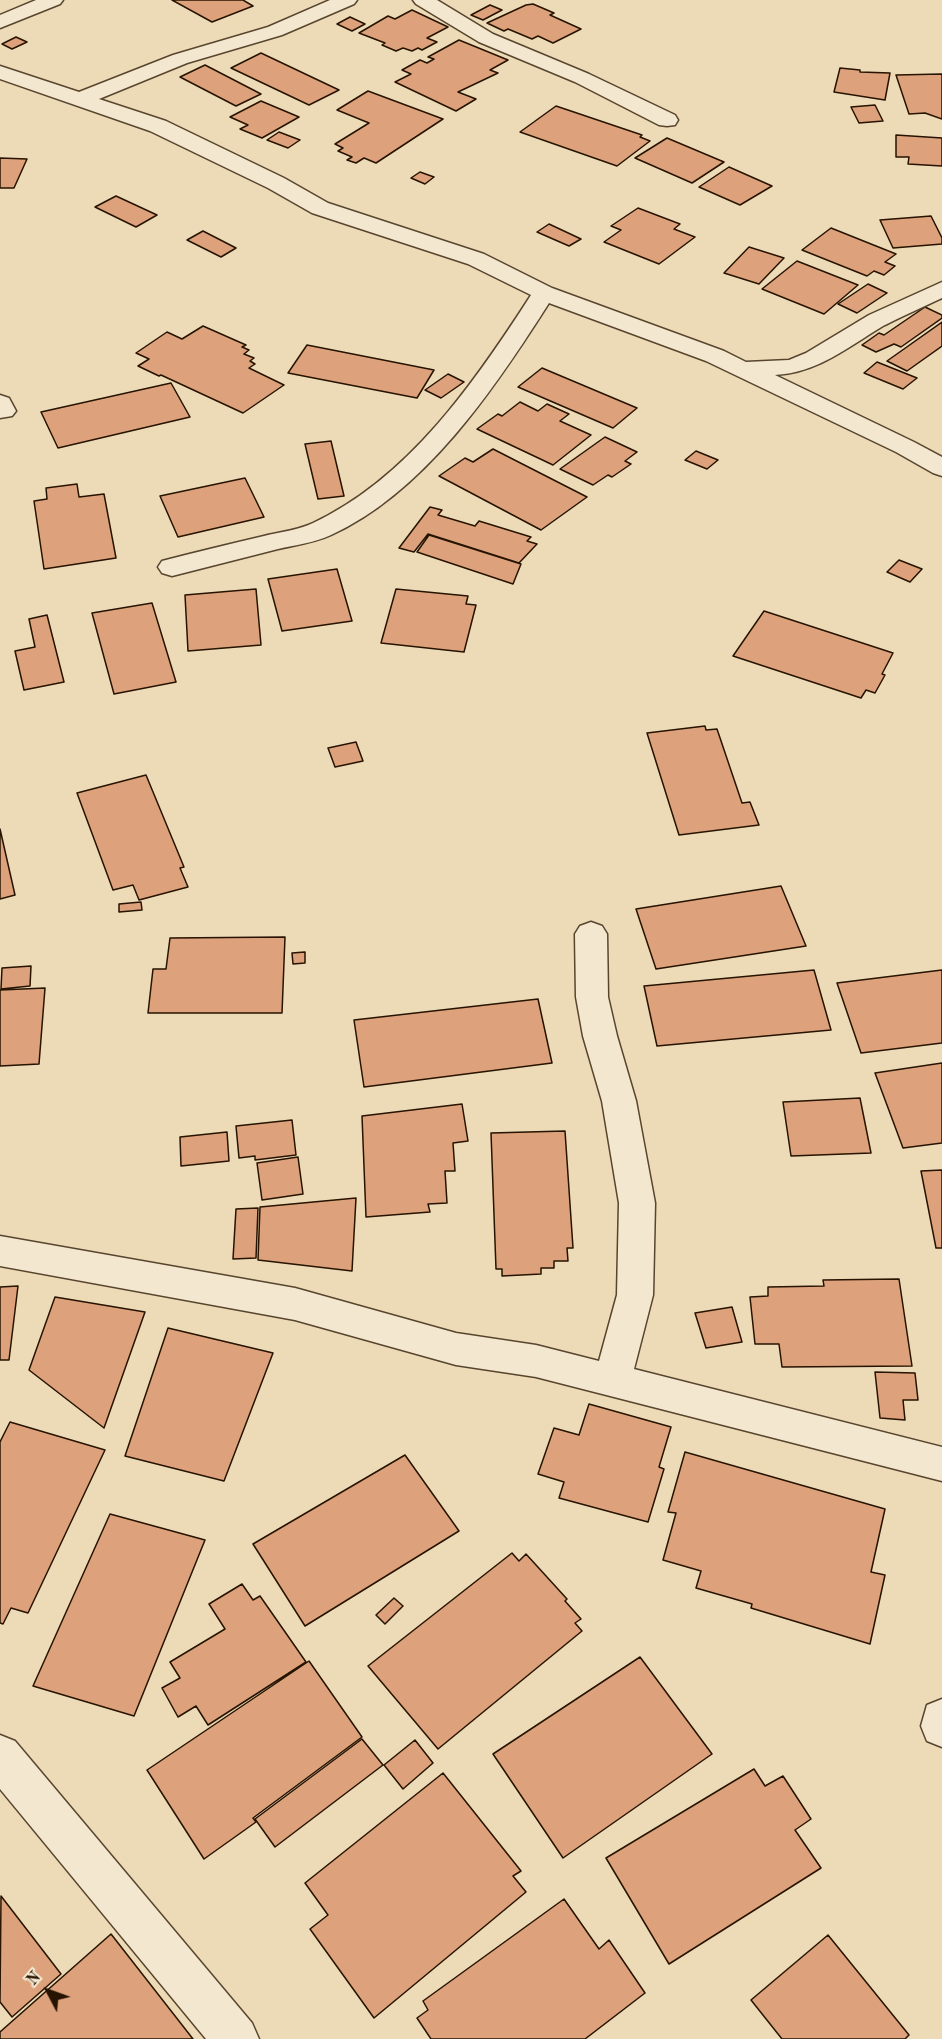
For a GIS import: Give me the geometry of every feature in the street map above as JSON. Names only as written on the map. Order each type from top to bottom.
[{"type":"street","points":[[0,22],[52,0]]},
{"type":"street","points":[[80,99],[180,59],[275,31],[347,0]]},
{"type":"street","points":[[423,0],[486,38],[582,78],[667,120]]},
{"type":"street","points":[[0,72],[158,126],[276,183],[320,208],[476,259],[544,293],[716,356],[905,447],[942,468]]},
{"type":"street","points":[[743,370],[793,367],[815,358],[877,320],[942,290]]},
{"type":"street","points":[[172,567],[320,530],[355,511],[393,482],[461,412],[519,334],[544,293]]},
{"type":"street","points":[[591,934],[592,997],[600,1036],[619,1101],[637,1203],[635,1295],[613,1380]]},
{"type":"street","points":[[0,1251],[295,1304],[456,1349],[536,1361],[613,1380],[938,1471]]},
{"type":"street","points":[[942,1720],[942,1726]]},
{"type":"street","points":[[0,1756],[236,2039]]},
{"type":"building","points":[[172,0],[243,0],[253,6],[212,22]]},
{"type":"building","points":[[533,4],[554,13],[550,15],[581,29],[553,43],[538,36],[532,39],[508,29],[504,31],[487,23]]},
{"type":"building","points":[[490,5],[502,10],[483,20],[471,15]]},
{"type":"building","points":[[412,10],[448,27],[427,38],[437,42],[422,50],[418,48],[412,51],[403,48],[396,51],[382,45],[385,43],[359,33],[388,16],[395,19]]},
{"type":"building","points":[[350,17],[365,24],[352,31],[337,24]]},
{"type":"building","points":[[16,37],[27,42],[12,49],[2,44]]},
{"type":"building","points":[[459,40],[508,60],[490,70],[498,73],[458,92],[476,99],[456,111],[395,82],[411,74],[402,70],[420,60],[427,63],[434,59],[428,57]]},
{"type":"building","points":[[261,53],[339,90],[309,105],[231,68]]},
{"type":"building","points":[[205,65],[261,94],[236,106],[180,77]]},
{"type":"building","points":[[840,68],[860,70],[860,72],[890,73],[885,100],[834,92]]},
{"type":"building","points":[[942,74],[942,119],[925,113],[909,114],[896,75]]},
{"type":"building","points":[[368,91],[443,119],[376,163],[364,158],[356,163],[347,160],[352,157],[338,151],[343,148],[335,144],[369,123],[337,110]]},
{"type":"building","points":[[261,101],[299,117],[262,138],[240,129],[248,125],[230,117]]},
{"type":"building","points":[[875,105],[883,121],[859,123],[851,107]]},
{"type":"building","points":[[556,106],[642,135],[640,137],[650,141],[617,166],[520,132]]},
{"type":"building","points":[[279,132],[300,140],[288,148],[267,140]]},
{"type":"building","points":[[896,135],[942,138],[942,166],[908,164],[909,157],[896,157]]},
{"type":"building","points":[[667,138],[724,162],[692,183],[635,158]]},
{"type":"building","points":[[0,158],[27,159],[14,188],[0,188]]},
{"type":"building","points":[[729,167],[772,186],[740,205],[699,187]]},
{"type":"building","points":[[420,172],[434,177],[425,184],[411,178]]},
{"type":"building","points":[[116,196],[157,215],[136,227],[95,207]]},
{"type":"building","points":[[638,208],[680,224],[674,229],[695,237],[659,264],[604,242],[621,230],[611,226]]},
{"type":"building","points":[[931,216],[942,238],[942,244],[893,248],[880,220]]},
{"type":"building","points":[[549,224],[581,239],[569,246],[537,232]]},
{"type":"building","points":[[831,228],[896,254],[885,262],[895,266],[884,275],[874,271],[867,276],[802,250]]},
{"type":"building","points":[[203,231],[236,248],[221,257],[187,240]]},
{"type":"building","points":[[749,247],[784,258],[759,284],[724,273]]},
{"type":"building","points":[[797,261],[858,285],[824,314],[762,289]]},
{"type":"building","points":[[868,284],[887,293],[857,313],[838,304]]},
{"type":"building","points":[[925,307],[942,315],[942,318],[901,347],[894,344],[876,352],[862,345],[879,333],[884,335]]},
{"type":"building","points":[[942,322],[942,346],[907,371],[887,361]]},
{"type":"building","points":[[203,326],[246,345],[242,347],[249,350],[244,354],[254,358],[250,361],[255,364],[249,368],[284,385],[243,413],[138,366],[149,359],[136,353],[167,332],[182,339]]},
{"type":"building","points":[[307,345],[434,370],[417,398],[288,373]]},
{"type":"building","points":[[877,362],[917,378],[903,389],[864,373]]},
{"type":"building","points":[[542,368],[637,408],[613,428],[518,387]]},
{"type":"building","points":[[448,374],[464,382],[441,398],[425,390]]},
{"type":"building","points":[[171,383],[190,417],[58,448],[41,412]]},
{"type":"building","points":[[520,402],[538,411],[547,404],[569,414],[560,421],[591,435],[553,465],[477,429],[498,414],[502,416]]},
{"type":"building","points":[[605,437],[637,452],[625,461],[631,464],[612,477],[608,475],[593,485],[560,469]]},
{"type":"building","points":[[331,441],[344,496],[318,499],[305,444]]},
{"type":"building","points":[[493,449],[587,497],[541,530],[439,476],[465,458],[473,462]]},
{"type":"building","points":[[696,451],[718,460],[707,469],[685,460]]},
{"type":"building","points":[[245,478],[264,517],[178,537],[160,496]]},
{"type":"building","points":[[77,484],[79,497],[104,494],[116,558],[44,569],[34,501],[47,499],[46,488]]},
{"type":"building","points":[[430,507],[442,510],[438,515],[475,526],[479,521],[531,537],[527,541],[537,544],[519,563],[428,534],[414,552],[399,548]]},
{"type":"building","points":[[429,535],[521,564],[513,584],[417,552]]},
{"type":"building","points":[[899,560],[922,569],[910,582],[887,572]]},
{"type":"building","points":[[337,569],[352,621],[282,631],[268,579]]},
{"type":"building","points":[[256,589],[261,645],[188,651],[185,595]]},
{"type":"building","points":[[396,589],[468,596],[466,604],[476,605],[464,652],[381,643]]},
{"type":"building","points":[[152,603],[176,682],[114,694],[92,613]]},
{"type":"building","points":[[764,611],[893,653],[875,693],[866,690],[861,698],[733,656]]},
{"type":"building","points":[[47,615],[64,682],[24,690],[15,651],[35,647],[29,619]]},
{"type":"building","points":[[705,726],[706,730],[717,729],[742,803],[750,802],[759,825],[679,835],[647,733]]},
{"type":"building","points":[[356,742],[363,761],[335,767],[328,748]]},
{"type":"building","points":[[146,775],[184,867],[180,868],[188,887],[139,900],[133,885],[113,890],[77,793]]},
{"type":"building","points":[[0,829],[15,895],[0,899]]},
{"type":"building","points":[[781,886],[806,946],[656,969],[636,909]]},
{"type":"building","points":[[141,902],[142,910],[119,912],[119,904]]},
{"type":"building","points":[[285,937],[282,1013],[148,1013],[153,969],[166,969],[170,938]]},
{"type":"building","points":[[305,952],[305,963],[293,964],[292,953]]},
{"type":"building","points":[[31,966],[30,986],[1,989],[2,968]]},
{"type":"building","points":[[814,970],[831,1030],[657,1046],[644,986]]},
{"type":"building","points":[[942,970],[942,1043],[861,1053],[837,983]]},
{"type":"building","points":[[45,988],[39,1064],[0,1066],[0,990]]},
{"type":"building","points":[[538,999],[552,1063],[364,1087],[354,1020]]},
{"type":"building","points":[[942,1063],[942,1143],[903,1148],[875,1073]]},
{"type":"building","points":[[860,1098],[871,1153],[791,1156],[783,1102]]},
{"type":"building","points":[[462,1104],[468,1141],[453,1143],[455,1171],[445,1171],[447,1203],[428,1204],[430,1212],[366,1217],[362,1116]]},
{"type":"building","points":[[292,1120],[296,1155],[255,1160],[255,1156],[239,1158],[236,1126]]},
{"type":"building","points":[[565,1131],[573,1248],[567,1248],[568,1261],[554,1261],[554,1268],[541,1268],[541,1274],[502,1276],[502,1269],[496,1269],[491,1133]]},
{"type":"building","points":[[227,1132],[229,1161],[181,1166],[180,1137]]},
{"type":"building","points":[[298,1157],[303,1194],[262,1200],[257,1163]]},
{"type":"building","points":[[942,1170],[942,1248],[936,1248],[921,1171]]},
{"type":"building","points":[[356,1198],[352,1271],[258,1260],[260,1207]]},
{"type":"building","points":[[258,1208],[256,1258],[233,1259],[236,1209]]},
{"type":"building","points":[[899,1279],[912,1366],[782,1367],[779,1344],[755,1344],[750,1297],[768,1296],[768,1287],[824,1286],[823,1280]]},
{"type":"building","points":[[18,1286],[9,1360],[0,1360],[0,1287]]},
{"type":"building","points":[[55,1297],[145,1312],[104,1428],[29,1370]]},
{"type":"building","points":[[732,1307],[742,1342],[706,1348],[695,1313]]},
{"type":"building","points":[[168,1328],[273,1353],[224,1481],[125,1456]]},
{"type":"building","points":[[875,1372],[915,1373],[918,1400],[903,1400],[905,1420],[880,1418]]},
{"type":"building","points":[[589,1404],[671,1427],[659,1467],[664,1469],[648,1522],[559,1498],[564,1482],[538,1474],[554,1428],[579,1435]]},
{"type":"building","points":[[10,1422],[105,1450],[28,1613],[11,1608],[3,1624],[0,1623],[0,1442]]},
{"type":"building","points":[[685,1452],[885,1509],[871,1572],[885,1575],[870,1644],[751,1608],[752,1604],[696,1588],[701,1571],[663,1560],[676,1513],[668,1512]]},
{"type":"building","points":[[405,1455],[459,1531],[305,1626],[253,1544]]},
{"type":"building","points":[[110,1514],[205,1540],[134,1716],[33,1686]]},
{"type":"building","points":[[512,1553],[519,1561],[526,1554],[567,1599],[565,1601],[581,1619],[575,1623],[582,1631],[438,1749],[368,1666]]},
{"type":"building","points":[[242,1584],[253,1600],[260,1596],[306,1662],[208,1725],[196,1706],[178,1717],[162,1688],[180,1678],[170,1662],[225,1629],[209,1604]]},
{"type":"building","points":[[394,1598],[403,1606],[385,1624],[376,1615]]},
{"type":"building","points":[[640,1657],[712,1754],[563,1858],[493,1754]]},
{"type":"building","points":[[309,1661],[362,1737],[253,1818],[256,1822],[204,1859],[147,1770]]},
{"type":"building","points":[[362,1739],[383,1765],[275,1847],[255,1819]]},
{"type":"building","points":[[415,1740],[433,1763],[403,1789],[384,1765]]},
{"type":"building","points":[[754,1769],[765,1786],[783,1776],[811,1819],[795,1830],[821,1868],[669,1964],[606,1858]]},
{"type":"building","points":[[443,1773],[521,1871],[513,1876],[526,1892],[374,2018],[310,1929],[328,1915],[305,1883]]},
{"type":"building","points":[[1,1896],[61,1974],[12,2017],[0,2002]]},
{"type":"building","points":[[564,1899],[599,1949],[609,1940],[645,1993],[585,2039],[431,2039],[417,2018],[428,2010],[423,2001]]},
{"type":"building","points":[[111,1934],[193,2039],[0,2039],[0,2032]]},
{"type":"building","points":[[828,1935],[909,2035],[905,2039],[782,2039],[751,2000]]}]
